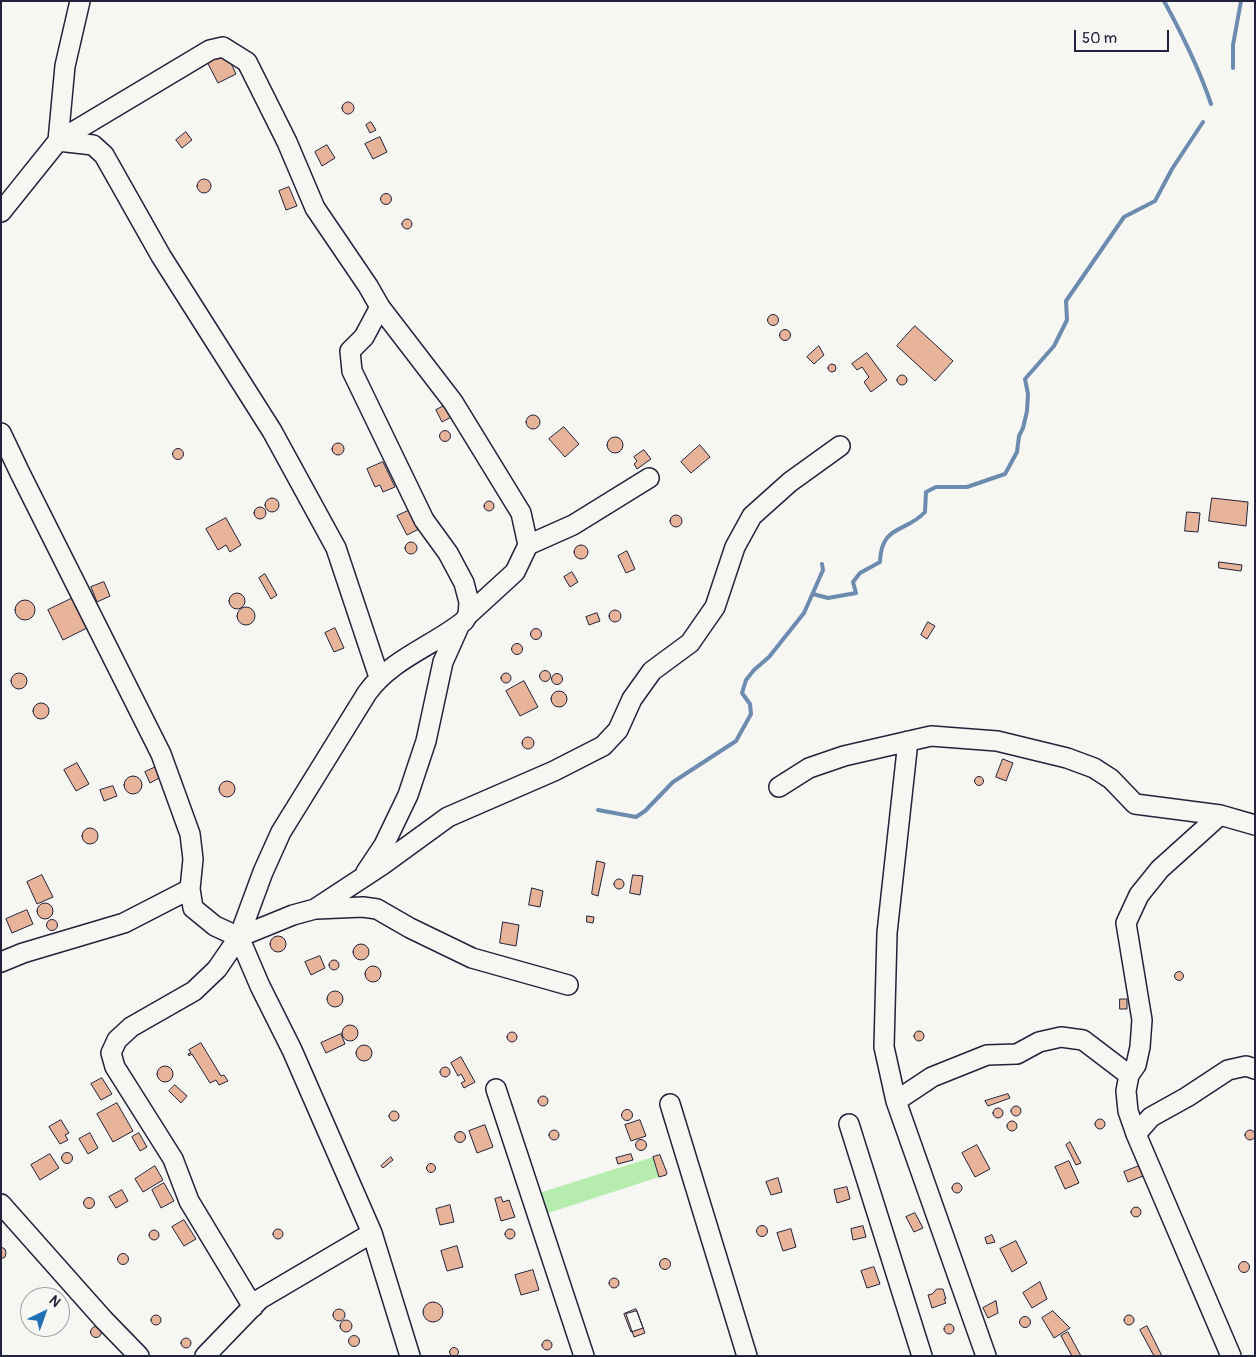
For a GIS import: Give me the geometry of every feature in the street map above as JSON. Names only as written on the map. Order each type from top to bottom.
[{"type":"street","points":[[58,141],[65,66],[80,1]]},
{"type":"street","points":[[1,212],[58,141],[210,50],[223,47],[231,51],[247,62],[287,142],[315,208],[380,307],[453,402],[521,513],[528,545],[516,572],[464,620],[379,677],[345,728],[282,832],[263,872],[239,937],[217,969],[194,991],[131,1027],[117,1040],[111,1053],[115,1067],[174,1158],[189,1201],[253,1307]]},
{"type":"street","points":[[58,141],[93,145],[104,155],[161,256],[272,430],[336,548],[379,677]]},
{"type":"street","points":[[362,878],[384,845],[408,795],[426,741],[443,662],[464,620],[468,593],[458,569],[424,520],[352,370],[350,351],[364,337],[380,307]]},
{"type":"street","points":[[1,432],[160,754],[190,834],[193,860],[190,889],[192,908],[215,926],[239,937],[260,986],[292,1050],[372,1233],[410,1356]]},
{"type":"street","points":[[315,909],[382,865],[448,817],[554,771],[603,746],[618,730],[632,699],[652,671],[690,643],[715,607],[735,547],[752,516],[790,482],[840,446]]},
{"type":"street","points":[[528,545],[572,525],[649,478]]},
{"type":"street","points":[[778,787],[810,768],[844,756],[931,736],[997,741],[1067,758],[1094,768],[1111,779],[1135,804],[1220,815],[1255,825]]},
{"type":"street","points":[[908,741],[887,933],[884,1047],[896,1101],[986,1356]]},
{"type":"street","points":[[1220,815],[1160,869],[1140,895],[1126,922],[1142,1020],[1140,1047],[1136,1065],[1129,1075],[1126,1091],[1128,1111],[1136,1134],[1231,1356]]},
{"type":"street","points":[[1,962],[23,953],[124,923],[190,889]]},
{"type":"street","points":[[239,937],[293,915],[315,909],[364,907],[377,909],[410,928],[472,958],[568,985]]},
{"type":"street","points":[[896,1101],[932,1077],[987,1055],[1017,1054],[1039,1042],[1061,1037],[1084,1040],[1129,1075]]},
{"type":"street","points":[[1136,1134],[1151,1117],[1187,1098],[1228,1070],[1252,1064]]},
{"type":"street","points":[[496,1089],[584,1356]]},
{"type":"street","points":[[670,1104],[747,1356]]},
{"type":"street","points":[[849,1124],[922,1356]]},
{"type":"street","points":[[1,1204],[104,1320],[139,1356]]},
{"type":"street","points":[[205,1356],[228,1330],[260,1299],[372,1233]]},
{"type":"green space","points":[[653,1157],[659,1177],[542,1215],[536,1194]]},
{"type":"building","points":[[225,50],[236,74],[218,83],[206,60]]},
{"type":"building","points":[[346,102],[350,102],[354,108],[350,114],[346,114],[342,110],[342,106]]},
{"type":"building","points":[[371,122],[376,130],[370,133],[366,125]]},
{"type":"building","points":[[186,132],[192,140],[182,148],[176,140]]},
{"type":"building","points":[[380,137],[387,152],[373,159],[365,144]]},
{"type":"building","points":[[327,145],[335,158],[322,166],[315,152]]},
{"type":"building","points":[[201,179],[207,179],[211,186],[207,193],[201,193],[197,189],[197,183]]},
{"type":"building","points":[[289,187],[297,206],[286,210],[279,191]]},
{"type":"building","points":[[386,193],[392,199],[386,205],[380,199]]},
{"type":"building","points":[[405,219],[409,219],[412,224],[411,228],[405,229],[402,226],[402,222]]},
{"type":"building","points":[[773,314],[779,320],[773,326],[767,320]]},
{"type":"building","points":[[915,326],[953,361],[935,381],[897,346]]},
{"type":"building","points":[[785,329],[791,335],[785,341],[779,335]]},
{"type":"building","points":[[819,346],[824,355],[814,364],[807,357]]},
{"type":"building","points":[[867,353],[887,380],[871,392],[864,382],[869,377],[862,367],[857,370],[852,364]]},
{"type":"building","points":[[832,364],[836,368],[832,372],[828,368]]},
{"type":"building","points":[[900,375],[904,375],[907,380],[906,384],[900,385],[897,382],[897,378]]},
{"type":"building","points":[[448,404],[455,415],[442,422],[436,410]]},
{"type":"building","points":[[533,415],[538,417],[540,422],[538,427],[533,429],[528,427],[526,422],[528,417]]},
{"type":"building","points":[[564,427],[579,444],[565,457],[549,439]]},
{"type":"building","points":[[445,430],[451,436],[445,442],[439,436]]},
{"type":"building","points":[[612,437],[618,437],[623,442],[621,451],[612,453],[607,448],[607,442]]},
{"type":"building","points":[[336,443],[340,443],[344,449],[340,455],[336,455],[332,451],[332,447]]},
{"type":"building","points":[[700,445],[710,457],[691,473],[681,462]]},
{"type":"building","points":[[176,449],[180,449],[183,454],[182,458],[176,459],[173,456],[173,452]]},
{"type":"building","points":[[644,450],[651,459],[637,469],[634,464],[637,461],[634,457]]},
{"type":"building","points":[[383,462],[395,487],[383,492],[380,485],[375,487],[367,469]]},
{"type":"building","points":[[272,498],[277,500],[279,505],[277,510],[272,512],[267,510],[265,505],[267,500]]},
{"type":"building","points":[[1212,498],[1248,502],[1246,526],[1209,521]]},
{"type":"building","points":[[489,501],[494,506],[489,511],[484,506]]},
{"type":"building","points":[[258,507],[262,507],[266,513],[262,519],[258,519],[254,515],[254,511]]},
{"type":"building","points":[[410,510],[419,529],[407,535],[397,516]]},
{"type":"building","points":[[1187,512],[1200,513],[1198,532],[1185,531]]},
{"type":"building","points":[[678,515],[681,516],[681,526],[674,527],[671,526],[670,519],[671,516]]},
{"type":"building","points":[[226,518],[241,545],[230,552],[226,545],[218,550],[206,529]]},
{"type":"building","points":[[409,542],[413,542],[417,548],[413,554],[409,554],[405,550],[405,546]]},
{"type":"building","points":[[578,545],[584,545],[588,552],[584,559],[578,559],[574,555],[574,549]]},
{"type":"building","points":[[627,551],[635,569],[626,573],[618,556]]},
{"type":"building","points":[[1219,562],[1242,565],[1241,571],[1219,568]]},
{"type":"building","points":[[572,572],[578,582],[570,587],[564,577]]},
{"type":"building","points":[[265,574],[277,595],[271,599],[259,578]]},
{"type":"building","points":[[104,582],[110,596],[97,602],[91,587]]},
{"type":"building","points":[[237,593],[245,601],[237,609],[229,601]]},
{"type":"building","points":[[75,597],[89,627],[63,640],[48,610]]},
{"type":"building","points":[[25,600],[32,603],[35,610],[32,617],[25,620],[18,617],[15,610],[18,603]]},
{"type":"building","points":[[246,607],[252,610],[255,616],[252,622],[246,625],[240,622],[237,616],[240,610]]},
{"type":"building","points":[[617,610],[620,611],[620,621],[613,622],[610,621],[609,614],[610,611]]},
{"type":"building","points":[[597,613],[600,621],[589,625],[586,617]]},
{"type":"building","points":[[928,622],[935,626],[927,639],[921,635]]},
{"type":"building","points":[[335,628],[344,648],[334,652],[325,633]]},
{"type":"building","points":[[536,628],[542,634],[536,640],[530,634]]},
{"type":"building","points":[[517,643],[523,649],[517,655],[511,649]]},
{"type":"building","points":[[545,670],[551,676],[545,682],[539,676]]},
{"type":"building","points":[[19,673],[25,675],[27,681],[25,687],[19,689],[13,687],[11,681],[13,675]]},
{"type":"building","points":[[504,673],[508,673],[511,678],[510,682],[504,683],[501,680],[501,676]]},
{"type":"building","points":[[555,674],[559,674],[562,679],[561,683],[555,684],[552,681],[552,677]]},
{"type":"building","points":[[524,681],[538,707],[520,716],[506,691]]},
{"type":"building","points":[[559,691],[565,693],[567,699],[565,705],[559,707],[553,705],[551,699],[553,693]]},
{"type":"building","points":[[41,703],[47,705],[49,711],[47,717],[41,719],[35,717],[33,711],[35,705]]},
{"type":"building","points":[[526,737],[530,737],[534,743],[530,749],[526,749],[522,745],[522,741]]},
{"type":"building","points":[[1003,759],[1013,763],[1006,781],[996,777]]},
{"type":"building","points":[[77,763],[89,784],[76,791],[64,770]]},
{"type":"building","points":[[158,766],[163,776],[150,783],[145,772]]},
{"type":"building","points":[[133,776],[139,779],[142,785],[139,791],[133,794],[127,791],[124,785],[127,779]]},
{"type":"building","points":[[979,776],[984,781],[979,786],[974,781]]},
{"type":"building","points":[[227,781],[235,789],[227,797],[219,789]]},
{"type":"building","points":[[113,786],[117,796],[104,801],[100,790]]},
{"type":"building","points":[[90,828],[96,830],[98,836],[96,842],[90,844],[84,842],[82,836],[84,830]]},
{"type":"building","points":[[597,861],[605,863],[598,896],[592,894]]},
{"type":"building","points":[[42,875],[53,897],[37,904],[27,882]]},
{"type":"building","points":[[633,875],[643,876],[640,895],[630,893]]},
{"type":"building","points":[[617,879],[621,879],[624,884],[623,888],[617,889],[614,886],[614,882]]},
{"type":"building","points":[[532,888],[543,891],[540,907],[529,905]]},
{"type":"building","points":[[42,903],[48,903],[53,908],[51,917],[42,919],[37,914],[37,908]]},
{"type":"building","points":[[27,910],[33,924],[12,933],[6,919]]},
{"type":"building","points":[[587,916],[594,917],[593,923],[587,922]]},
{"type":"building","points":[[52,919],[58,925],[52,931],[46,925]]},
{"type":"building","points":[[503,922],[519,925],[516,946],[500,943]]},
{"type":"building","points":[[278,936],[284,938],[286,944],[284,950],[278,952],[272,950],[270,944],[272,938]]},
{"type":"building","points":[[361,944],[367,946],[369,952],[367,958],[361,960],[355,958],[353,952],[355,946]]},
{"type":"building","points":[[320,956],[325,968],[311,975],[305,962]]},
{"type":"building","points":[[332,960],[336,960],[339,965],[338,969],[332,970],[329,967],[329,963]]},
{"type":"building","points":[[373,966],[379,968],[381,974],[379,980],[373,982],[367,980],[365,974],[367,968]]},
{"type":"building","points":[[1179,971],[1184,976],[1179,981],[1174,976]]},
{"type":"building","points":[[335,991],[341,993],[343,999],[341,1005],[335,1007],[329,1005],[327,999],[329,993]]},
{"type":"building","points":[[1120,999],[1127,999],[1127,1009],[1120,1009]]},
{"type":"building","points":[[350,1025],[356,1027],[358,1033],[356,1039],[350,1041],[344,1039],[342,1033],[344,1027]]},
{"type":"building","points":[[917,1031],[921,1031],[924,1036],[923,1040],[917,1041],[914,1038],[914,1034]]},
{"type":"building","points":[[510,1032],[514,1032],[517,1037],[516,1041],[510,1042],[507,1039],[507,1035]]},
{"type":"building","points":[[341,1034],[345,1044],[326,1053],[321,1043]]},
{"type":"building","points":[[201,1043],[221,1076],[224,1075],[228,1081],[219,1085],[216,1080],[210,1083],[192,1054],[189,1056],[188,1054],[191,1053],[189,1050]]},
{"type":"building","points":[[364,1045],[370,1047],[372,1053],[370,1059],[364,1061],[358,1059],[356,1053],[358,1047]]},
{"type":"building","points":[[461,1057],[475,1082],[464,1088],[461,1083],[465,1081],[461,1074],[458,1076],[451,1063]]},
{"type":"building","points":[[165,1066],[171,1068],[173,1074],[171,1080],[165,1082],[159,1080],[157,1074],[159,1068]]},
{"type":"building","points":[[443,1067],[447,1067],[450,1072],[449,1076],[443,1077],[440,1074],[440,1070]]},
{"type":"building","points":[[102,1078],[112,1094],[101,1100],[91,1084]]},
{"type":"building","points":[[175,1085],[187,1096],[181,1103],[169,1091]]},
{"type":"building","points":[[1008,1094],[1010,1098],[988,1106],[985,1101]]},
{"type":"building","points":[[541,1096],[545,1096],[548,1101],[547,1105],[541,1106],[538,1103],[538,1099]]},
{"type":"building","points":[[117,1103],[133,1131],[113,1142],[97,1114]]},
{"type":"building","points":[[1014,1106],[1018,1106],[1021,1111],[1020,1115],[1014,1116],[1011,1113],[1011,1109]]},
{"type":"building","points":[[996,1108],[1000,1108],[1003,1113],[1002,1117],[996,1118],[993,1115],[993,1111]]},
{"type":"building","points":[[625,1110],[629,1110],[632,1115],[631,1119],[625,1120],[622,1117],[622,1113]]},
{"type":"building","points":[[392,1111],[396,1111],[399,1116],[398,1120],[392,1121],[389,1118],[389,1114]]},
{"type":"building","points":[[1098,1119],[1102,1119],[1105,1124],[1104,1128],[1098,1129],[1095,1126],[1095,1122]]},
{"type":"building","points":[[61,1120],[69,1133],[65,1135],[68,1140],[60,1144],[49,1127]]},
{"type":"building","points":[[640,1120],[646,1136],[631,1141],[625,1125]]},
{"type":"building","points":[[1010,1121],[1014,1121],[1017,1126],[1016,1130],[1010,1131],[1007,1128],[1007,1124]]},
{"type":"building","points":[[485,1125],[493,1147],[477,1153],[469,1131]]},
{"type":"building","points":[[552,1130],[556,1130],[559,1135],[558,1139],[552,1140],[549,1137],[549,1133]]},
{"type":"building","points":[[1248,1130],[1252,1130],[1255,1135],[1254,1139],[1248,1140],[1245,1137],[1245,1133]]},
{"type":"building","points":[[458,1132],[462,1132],[465,1137],[464,1141],[458,1142],[455,1139],[455,1135]]},
{"type":"building","points":[[90,1133],[98,1148],[88,1154],[79,1139]]},
{"type":"building","points":[[139,1133],[147,1147],[140,1151],[132,1137]]},
{"type":"building","points":[[639,1140],[643,1140],[646,1145],[645,1149],[639,1150],[636,1147],[636,1143]]},
{"type":"building","points":[[1070,1142],[1081,1163],[1076,1165],[1066,1145]]},
{"type":"building","points":[[977,1145],[990,1169],[975,1177],[962,1153]]},
{"type":"building","points":[[65,1153],[69,1153],[72,1158],[71,1162],[65,1163],[62,1160],[62,1156]]},
{"type":"building","points":[[50,1154],[59,1168],[40,1180],[31,1165]]},
{"type":"building","points":[[631,1154],[633,1160],[618,1164],[616,1158]]},
{"type":"building","points":[[660,1155],[667,1173],[659,1177],[653,1157]]},
{"type":"building","points":[[391,1157],[393,1160],[383,1168],[381,1166]]},
{"type":"building","points":[[1069,1161],[1079,1183],[1065,1189],[1055,1167]]},
{"type":"building","points":[[431,1164],[435,1168],[431,1172],[427,1168]]},
{"type":"building","points":[[155,1166],[163,1180],[143,1192],[135,1179]]},
{"type":"building","points":[[1139,1166],[1143,1176],[1128,1182],[1124,1172]]},
{"type":"building","points":[[778,1178],[782,1192],[771,1195],[766,1182]]},
{"type":"building","points":[[164,1183],[174,1201],[161,1208],[152,1190]]},
{"type":"building","points":[[955,1183],[959,1183],[962,1188],[961,1192],[955,1193],[952,1190],[952,1186]]},
{"type":"building","points":[[847,1187],[850,1199],[837,1203],[834,1190]]},
{"type":"building","points":[[122,1190],[128,1201],[116,1208],[109,1197]]},
{"type":"building","points":[[89,1197],[95,1203],[89,1209],[83,1203]]},
{"type":"building","points":[[501,1197],[503,1202],[509,1200],[515,1217],[501,1221],[495,1199]]},
{"type":"building","points":[[450,1205],[454,1222],[440,1225],[436,1209]]},
{"type":"building","points":[[1134,1207],[1138,1207],[1141,1212],[1140,1216],[1134,1217],[1131,1214],[1131,1210]]},
{"type":"building","points":[[915,1213],[923,1228],[914,1232],[906,1217]]},
{"type":"building","points":[[184,1220],[196,1239],[184,1246],[172,1227]]},
{"type":"building","points":[[760,1226],[764,1226],[767,1231],[766,1235],[760,1236],[757,1233],[757,1229]]},
{"type":"building","points":[[863,1226],[866,1237],[853,1240],[851,1229]]},
{"type":"building","points":[[276,1229],[280,1229],[283,1234],[282,1238],[276,1239],[273,1236],[273,1232]]},
{"type":"building","points":[[508,1229],[512,1229],[515,1234],[514,1238],[508,1239],[505,1236],[505,1232]]},
{"type":"building","points":[[791,1229],[796,1247],[783,1251],[777,1233]]},
{"type":"building","points":[[154,1230],[159,1235],[154,1240],[149,1235]]},
{"type":"building","points":[[992,1235],[995,1242],[987,1244],[985,1238]]},
{"type":"building","points":[[1016,1241],[1027,1263],[1012,1272],[1000,1249]]},
{"type":"building","points":[[457,1246],[463,1267],[447,1271],[441,1251]]},
{"type":"building","points":[[1,1247],[5,1249],[6,1253],[5,1257],[1,1259]]},
{"type":"building","points":[[123,1253],[129,1259],[123,1265],[117,1259]]},
{"type":"building","points":[[663,1259],[667,1259],[670,1264],[669,1268],[663,1269],[660,1266],[660,1262]]},
{"type":"building","points":[[1244,1261],[1250,1267],[1244,1273],[1238,1267]]},
{"type":"building","points":[[874,1267],[880,1284],[867,1288],[861,1271]]},
{"type":"building","points":[[533,1270],[539,1290],[521,1295],[515,1275]]},
{"type":"building","points":[[612,1278],[616,1278],[619,1283],[618,1287],[612,1288],[609,1285],[609,1281]]},
{"type":"building","points":[[1040,1282],[1047,1299],[1032,1308],[1023,1293]]},
{"type":"building","points":[[937,1289],[943,1289],[946,1303],[932,1308],[928,1295]]},
{"type":"building","points":[[996,1301],[998,1313],[988,1318],[983,1308]]},
{"type":"building","points":[[433,1302],[440,1305],[443,1312],[440,1319],[433,1322],[426,1319],[423,1312],[426,1305]]},
{"type":"building","points":[[339,1309],[345,1315],[339,1321],[333,1315]]},
{"type":"building","points":[[636,1309],[643,1328],[631,1332],[624,1314]]},
{"type":"building","points":[[637,1311],[645,1333],[634,1337],[626,1314]]},
{"type":"building","points":[[1053,1311],[1070,1328],[1054,1338],[1042,1318]]},
{"type":"building","points":[[154,1315],[158,1315],[161,1320],[160,1324],[154,1325],[151,1322],[151,1318]]},
{"type":"building","points":[[1127,1315],[1131,1315],[1134,1320],[1133,1324],[1127,1325],[1124,1322],[1124,1318]]},
{"type":"building","points":[[1023,1317],[1027,1317],[1030,1322],[1029,1326],[1023,1327],[1020,1324],[1020,1320]]},
{"type":"building","points":[[344,1320],[348,1320],[352,1326],[348,1332],[344,1332],[340,1328],[340,1324]]},
{"type":"building","points":[[947,1324],[951,1324],[954,1329],[953,1333],[947,1334],[944,1331],[944,1327]]},
{"type":"building","points":[[1147,1326],[1162,1356],[1154,1356],[1140,1330]]},
{"type":"building","points":[[94,1327],[98,1327],[101,1332],[100,1336],[94,1337],[91,1334],[91,1330]]},
{"type":"building","points":[[1068,1332],[1081,1356],[1072,1356],[1061,1336]]},
{"type":"building","points":[[352,1336],[356,1336],[359,1341],[358,1345],[352,1346],[349,1343],[349,1339]]},
{"type":"building","points":[[184,1338],[188,1338],[191,1343],[190,1347],[184,1348],[181,1345],[181,1341]]},
{"type":"building","points":[[545,1340],[549,1340],[552,1345],[551,1349],[545,1350],[542,1347],[542,1343]]},
{"type":"building","points":[[454,1347],[459,1352],[454,1357],[449,1352]]},
{"type":"waterway","points":[[1164,1],[1190,51],[1211,104]]},
{"type":"waterway","points":[[1233,68],[1233,45],[1241,1]]},
{"type":"waterway","points":[[813,594],[828,598],[856,593],[853,582],[860,573],[880,562],[881,550],[890,535],[918,519],[925,512],[926,492],[936,487],[967,487],[1005,474],[1017,452],[1019,436],[1027,411],[1028,394],[1025,379],[1054,346],[1067,320],[1066,301],[1124,217],[1155,201],[1172,169],[1203,122]]},
{"type":"waterway","points":[[598,810],[636,817],[645,811],[673,782],[736,741],[751,714],[750,704],[742,693],[746,680],[769,657],[804,613],[823,570],[822,564]]}]
